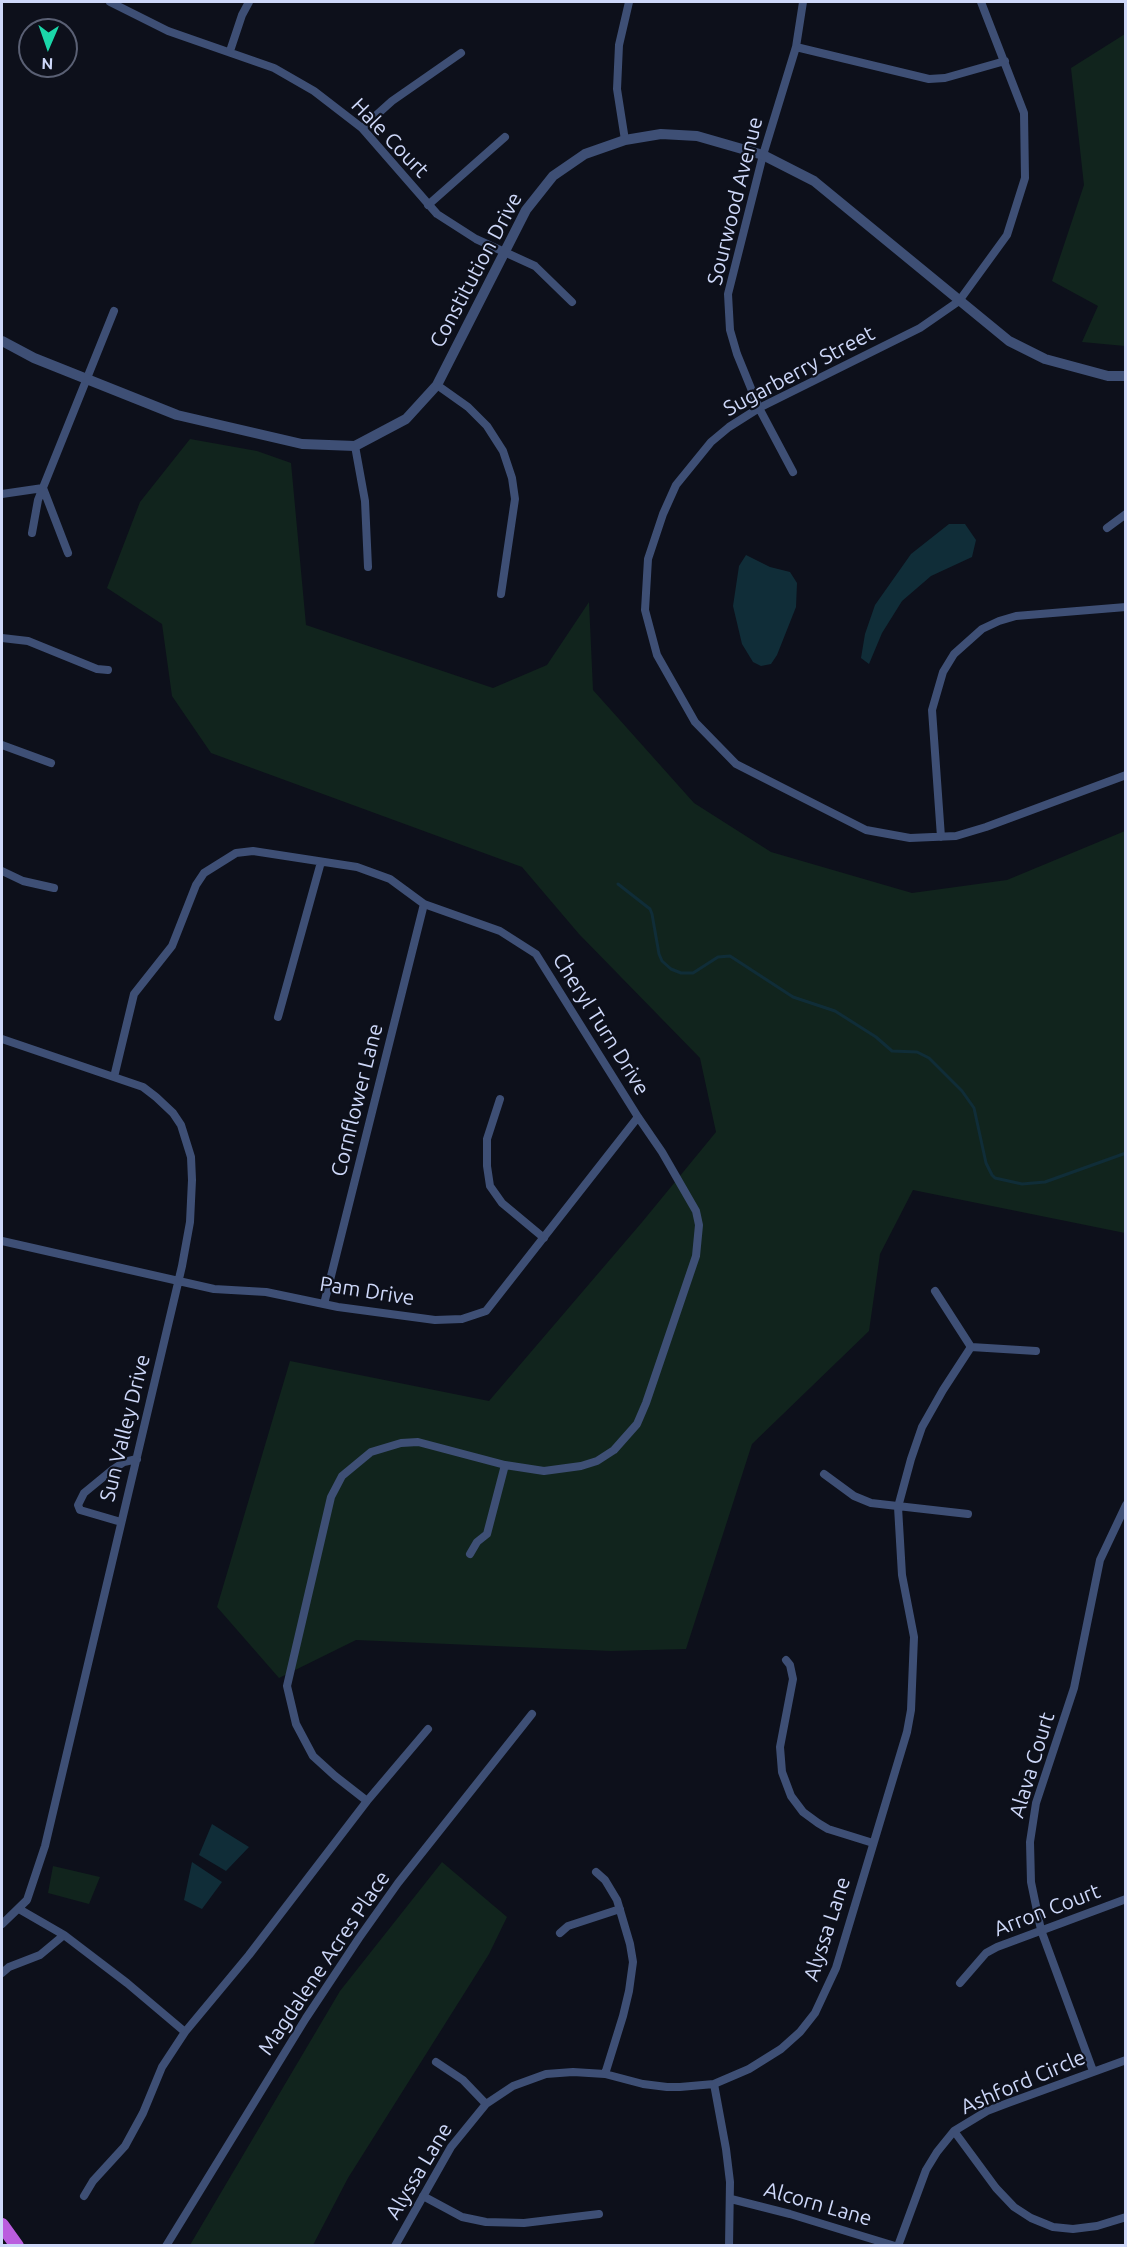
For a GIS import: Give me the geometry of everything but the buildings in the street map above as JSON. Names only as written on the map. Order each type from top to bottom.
[{"type":"highway","points":[[2,2225],[16,2246]]},
{"type":"street","name":"Hale Court","points":[[110,2],[168,31],[230,51],[290,76],[314,91],[362,128],[428,205],[464,233],[535,266],[572,302]]},
{"type":"street","points":[[230,51],[242,15],[249,2]]},
{"type":"street","points":[[625,140],[617,89],[619,45],[629,2]]},
{"type":"street","name":"Sourwood Avenue","points":[[793,472],[759,408],[737,354],[730,330],[728,294],[763,155],[796,46],[803,2]]},
{"type":"street","name":"Sugarberry Street","points":[[981,2],[1024,113],[1025,178],[1007,235],[959,301],[920,328],[759,408],[729,427],[699,455],[676,485],[663,514],[648,560],[645,610],[657,655],[694,722],[736,764],[866,830],[910,838],[956,836],[1125,776]]},
{"type":"street","points":[[796,46],[929,79],[945,78],[1005,61]]},
{"type":"street","points":[[362,128],[392,100],[461,53]]},
{"type":"street","name":"Constitution Drive","points":[[355,446],[406,419],[437,385],[526,210],[553,176],[585,154],[625,140],[661,134],[696,136],[763,155],[814,181],[1010,341],[1045,359],[1108,376],[1125,376]]},
{"type":"street","points":[[428,205],[504,137]]},
{"type":"street","points":[[32,533],[36,508],[43,488],[114,311]]},
{"type":"street","points":[[2,341],[34,358],[177,415],[302,444],[355,446],[365,501],[368,567]]},
{"type":"street","points":[[437,385],[468,407],[487,426],[503,451],[512,478],[514,508],[501,594]]},
{"type":"street","points":[[2,494],[43,488]]},
{"type":"street","points":[[43,488],[50,502],[62,542],[69,553]]},
{"type":"street","points":[[1107,528],[1125,514]]},
{"type":"street","points":[[941,837],[932,710],[943,672],[954,654],[982,629],[1007,618],[1125,607]]},
{"type":"street","points":[[2,638],[28,641],[97,669],[108,670]]},
{"type":"street","points":[[2,745],[51,763]]},
{"type":"street","name":"Cheryl Turn Drive","points":[[114,1077],[134,994],[172,946],[196,885],[204,873],[236,853],[253,851],[357,867],[390,879],[424,904],[500,931],[536,954],[663,1152],[692,1202],[699,1225],[696,1256],[646,1403],[637,1424],[614,1450],[597,1461],[581,1466],[544,1471],[505,1465],[418,1442],[400,1443],[371,1452],[342,1476],[331,1497],[287,1686],[296,1724],[313,1756],[367,1801]]},
{"type":"street","points":[[278,1017],[321,862]]},
{"type":"street","points":[[2,871],[22,881],[54,888]]},
{"type":"street","name":"Cornflower Lane","points":[[324,1304],[424,904]]},
{"type":"street","name":"Sun Valley Drive","points":[[2,1039],[143,1087],[156,1096],[182,1125],[188,1142],[192,1173],[189,1222],[178,1281],[45,1846],[30,1895],[19,1909],[2,1924]]},
{"type":"street","points":[[500,1099],[488,1140],[487,1166],[490,1186],[502,1203],[544,1238]]},
{"type":"street","name":"Pam Drive","points":[[2,1241],[214,1289],[266,1292],[324,1304],[435,1320],[462,1319],[486,1311],[638,1116]]},
{"type":"street","points":[[935,1291],[971,1347],[1036,1351]]},
{"type":"street","name":"Alyssa Lane","points":[[396,2246],[451,2146],[486,2104],[513,2086],[546,2074],[573,2072],[605,2074],[643,2084],[680,2087],[714,2084],[749,2069],[781,2049],[800,2032],[815,2013],[836,1968],[907,1732],[913,1693],[914,1637],[902,1575],[898,1507],[910,1459],[922,1427],[971,1347]]},
{"type":"street","points":[[121,1522],[80,1510],[78,1505],[84,1493],[112,1470],[124,1462],[137,1459]]},
{"type":"street","points":[[471,1554],[477,1542],[487,1534],[505,1465]]},
{"type":"street","points":[[824,1474],[854,1497],[871,1503],[968,1514]]},
{"type":"street","name":"Alava Court","points":[[1093,2071],[1041,1930],[1031,1882],[1030,1842],[1036,1803],[1071,1699],[1100,1560],[1125,1505]]},
{"type":"street","points":[[786,1660],[790,1665],[793,1679],[780,1747],[784,1780],[791,1796],[803,1812],[818,1824],[873,1843]]},
{"type":"street","name":"Magdalene Acres Place","points":[[166,2246],[341,1964],[398,1883],[532,1714]]},
{"type":"street","points":[[84,2196],[93,2181],[125,2146],[143,2113],[162,2067],[185,2032],[249,1955],[367,1801],[428,1729]]},
{"type":"street","points":[[596,1872],[605,1880],[620,1909],[630,1944],[632,1976],[623,2016],[605,2074]]},
{"type":"street","name":"Arron Court","points":[[960,1983],[986,1953],[1125,1899]]},
{"type":"street","points":[[19,1909],[64,1935],[128,1983],[185,2032]]},
{"type":"street","points":[[560,1933],[568,1926],[620,1909]]},
{"type":"street","points":[[2,1973],[9,1967],[40,1955],[64,1935]]},
{"type":"street","name":"Ashford Circle","points":[[897,2246],[926,2170],[954,2131],[987,2111],[1125,2060]]},
{"type":"street","points":[[436,2062],[463,2080],[486,2104]]},
{"type":"street","points":[[714,2084],[726,2149],[731,2199],[729,2246]]},
{"type":"street","points":[[954,2131],[996,2188],[1014,2207],[1031,2218],[1053,2227],[1083,2229],[1125,2217]]},
{"type":"street","points":[[423,2196],[462,2217],[486,2222],[524,2223],[599,2214]]},
{"type":"street","name":"Alcorn Lane","points":[[731,2199],[897,2246]]},
{"type":"green space","points":[[1125,34],[1125,346],[1082,342],[1098,306],[1052,281],[1084,185],[1071,68]]},
{"type":"green space","points":[[190,439],[257,451],[291,463],[306,625],[493,688],[547,665],[589,602],[593,690],[694,803],[771,852],[912,893],[1007,880],[1125,831],[1125,1233],[913,1190],[880,1254],[869,1331],[752,1444],[686,1649],[611,1651],[356,1640],[279,1678],[217,1607],[290,1361],[489,1401],[716,1132],[700,1058],[579,934],[522,867],[211,753],[172,696],[162,624],[107,588],[140,502]]},
{"type":"green space","points":[[442,1862],[507,1917],[489,1954],[348,2178],[313,2245],[190,2245],[340,1991]]},
{"type":"green space","points":[[53,1866],[100,1877],[89,1904],[48,1893]]},
{"type":"water","points":[[949,524],[965,524],[976,540],[972,557],[931,576],[902,601],[882,633],[869,664],[861,658],[865,634],[875,605],[911,554]]},
{"type":"water","points":[[746,555],[770,567],[790,572],[797,583],[796,607],[777,655],[771,664],[761,666],[753,662],[742,644],[733,606],[739,566]]},
{"type":"water","points":[[212,1824],[249,1847],[226,1871],[199,1855]]},
{"type":"water","points":[[192,1862],[222,1882],[202,1909],[184,1900]]},
{"type":"waterway","points":[[618,884],[650,909],[659,954],[662,961],[671,969],[681,973],[693,973],[718,957],[730,956],[793,997],[835,1011],[876,1037],[892,1051],[917,1052],[929,1058],[962,1091],[974,1108],[986,1163],[995,1178],[1022,1184],[1045,1182],[1126,1153]]}]
